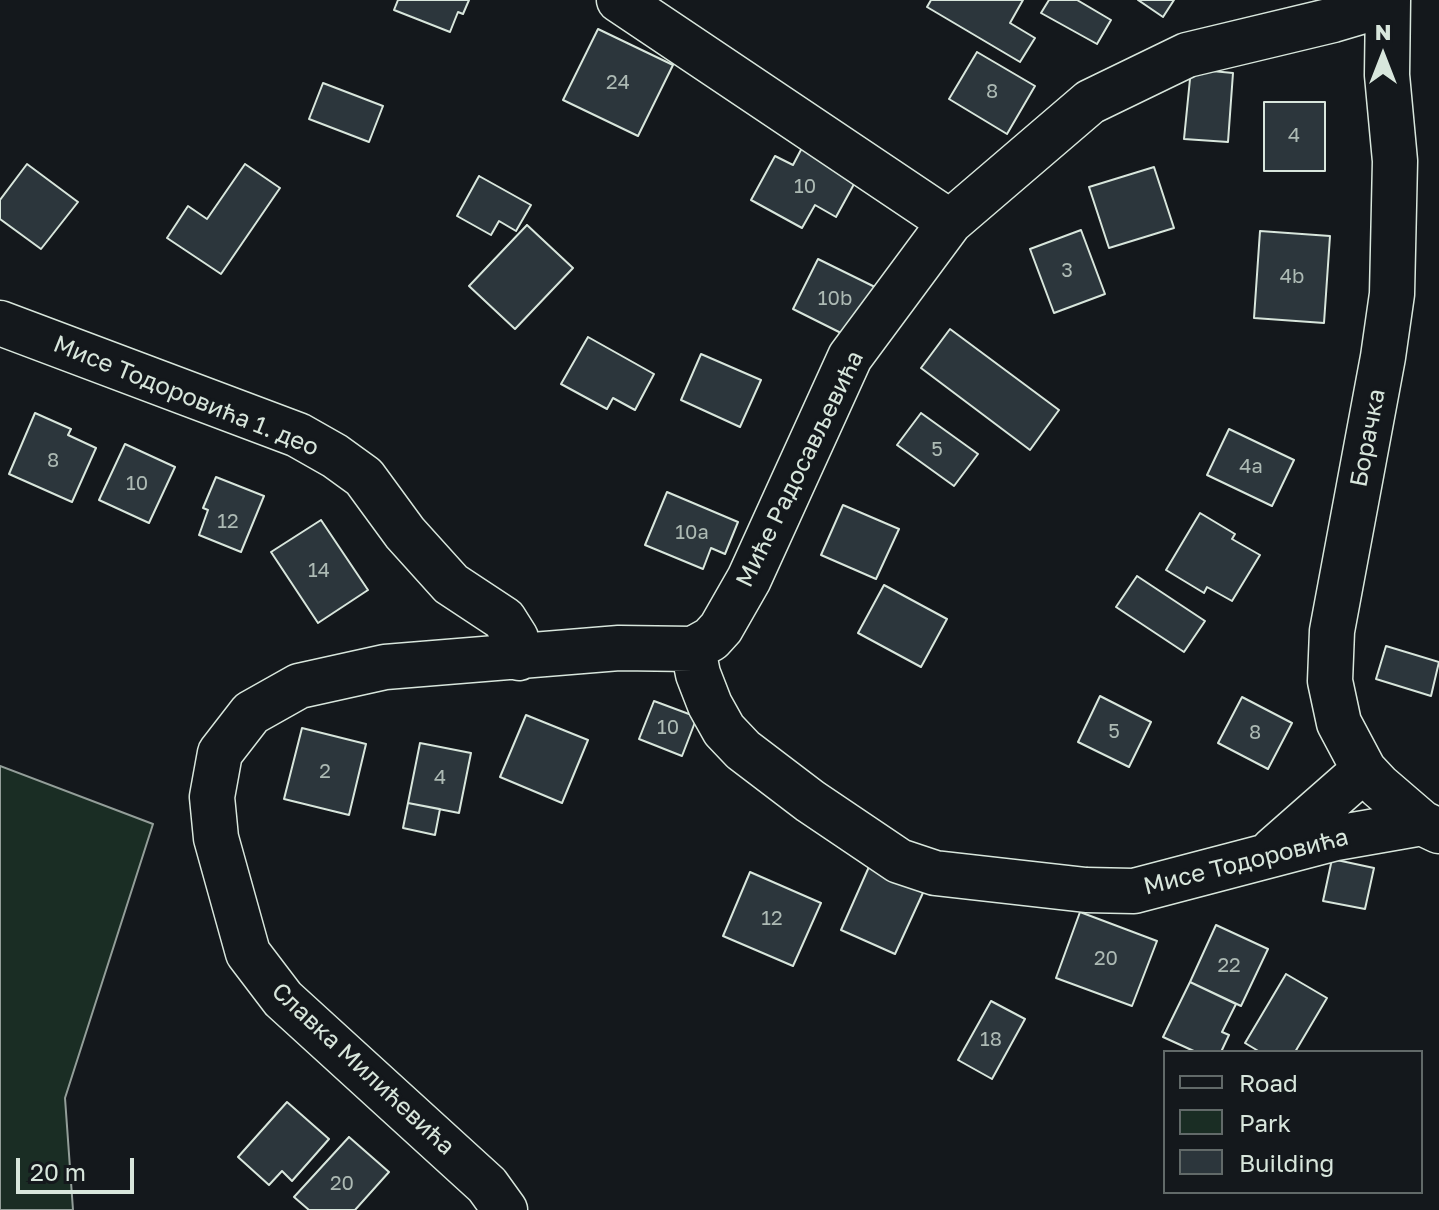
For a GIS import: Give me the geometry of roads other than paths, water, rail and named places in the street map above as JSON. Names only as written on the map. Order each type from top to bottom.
[{"type":"street","points":[[619,0],[950,222]]},
{"type":"street","name":"Миће Радосављевића","points":[[693,649],[711,639],[721,628],[749,579],[850,357],[950,222],[1090,102],[1187,55],[1333,20],[1388,2]]},
{"type":"street","name":"Борачка","points":[[1388,2],[1387,75],[1395,161],[1392,294],[1332,631],[1330,681],[1339,723],[1364,770],[1379,786],[1431,827]]},
{"type":"street","name":"Мисе Тодоровића 1. део","points":[[0,323],[298,435],[335,456],[364,477],[405,533],[451,584],[504,619],[516,638],[519,658]]},
{"type":"street","name":"Славка Милићевића","points":[[505,1210],[487,1185],[283,999],[248,953],[216,838],[212,797],[220,753],[251,713],[299,686],[385,667],[619,648],[693,649]]},
{"type":"street","name":"Мисе Тодоровића","points":[[693,649],[698,674],[710,705],[724,730],[743,750],[810,801],[899,861],[935,873],[994,882],[1134,891],[1336,838],[1431,827]]},
{"type":"street","points":[[1264,857],[1364,770]]}]
